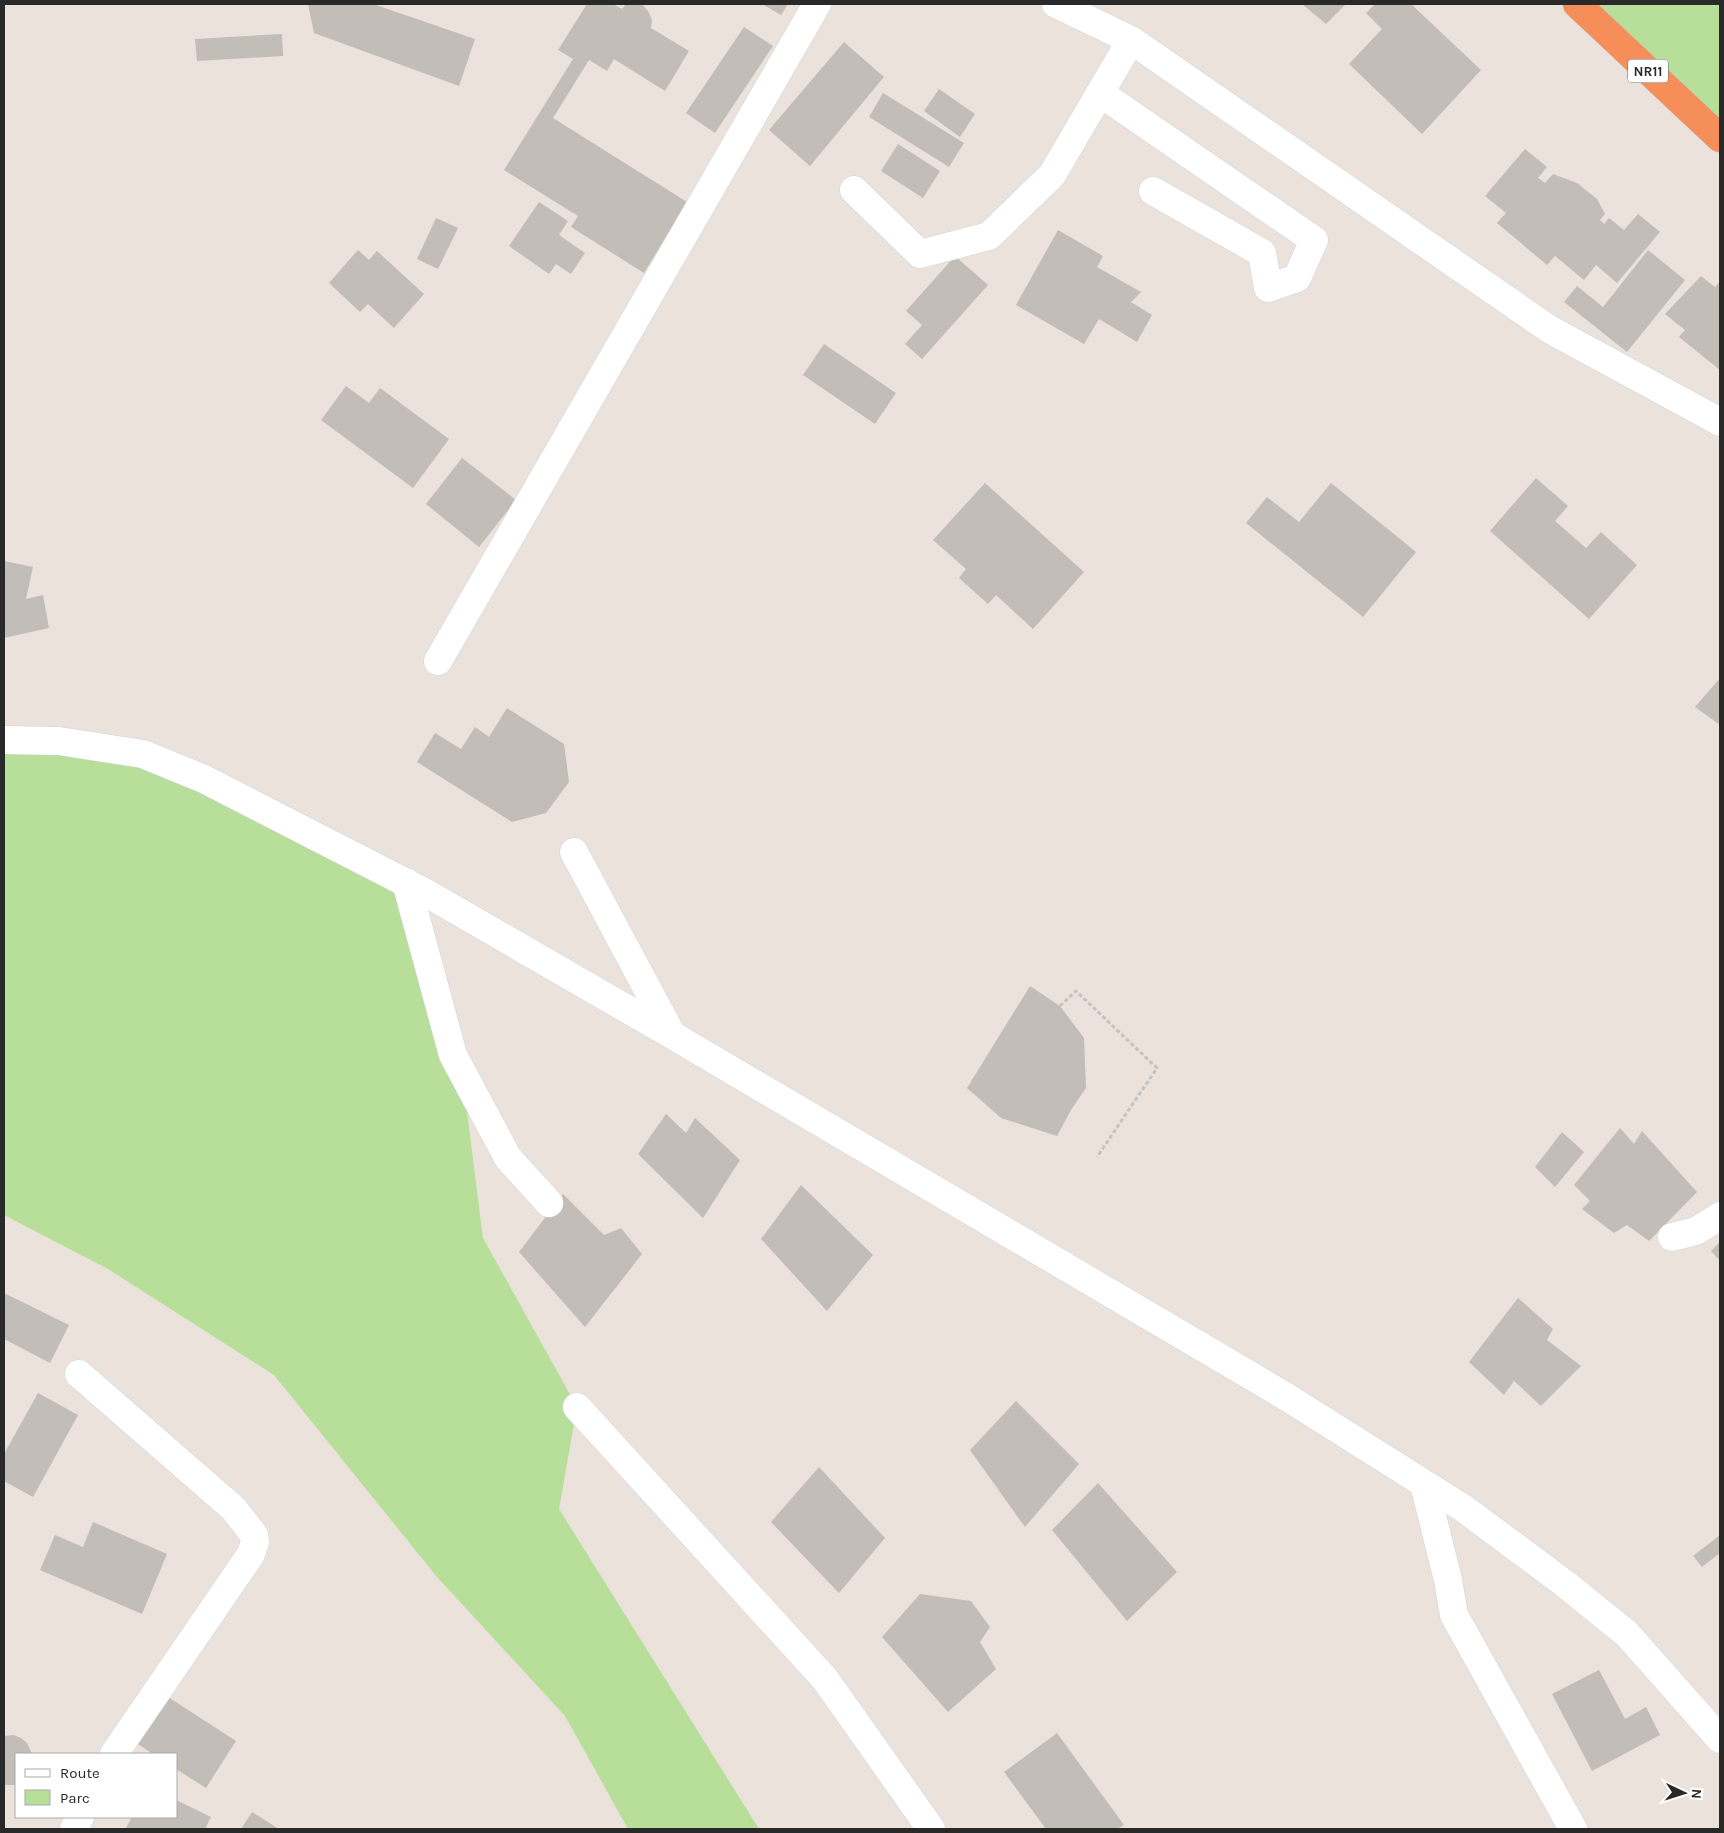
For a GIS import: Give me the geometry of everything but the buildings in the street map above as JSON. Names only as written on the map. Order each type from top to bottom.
[{"type":"highway","name":"NR11","points":[[1577,4],[1720,138]]},
{"type":"street","points":[[438,661],[818,4]]},
{"type":"street","points":[[1056,4],[1131,40],[1549,329],[1720,422]]},
{"type":"street","points":[[854,190],[920,254],[989,236],[1052,175],[1131,40]]},
{"type":"street","points":[[1100,93],[1314,240],[1297,278],[1268,288],[1262,253],[1153,191]]},
{"type":"street","points":[[4,740],[59,741],[142,754],[204,779],[406,882],[672,1035],[1284,1396],[1463,1508],[1564,1583],[1626,1634],[1720,1739]]},
{"type":"street","points":[[574,852],[672,1035]]},
{"type":"street","points":[[406,882],[453,1055],[508,1158],[550,1203]]},
{"type":"street","points":[[1672,1237],[1696,1231],[1720,1216]]},
{"type":"street","points":[[79,1374],[234,1509],[254,1535],[255,1542],[245,1562],[115,1753]]},
{"type":"street","points":[[577,1407],[825,1680],[931,1829]]},
{"type":"street","points":[[1424,1484],[1448,1580],[1454,1615],[1573,1829]]},
{"type":"path","points":[[1060,1006],[1076,991],[1157,1068],[1097,1157]]},
{"type":"green space","points":[[1577,4],[1720,4],[1720,138]]},
{"type":"green space","points":[[4,730],[63,731],[408,871],[462,1072],[483,1238],[577,1407],[559,1509],[759,1829],[628,1829],[565,1716],[437,1577],[274,1375],[108,1269],[4,1215]]}]
